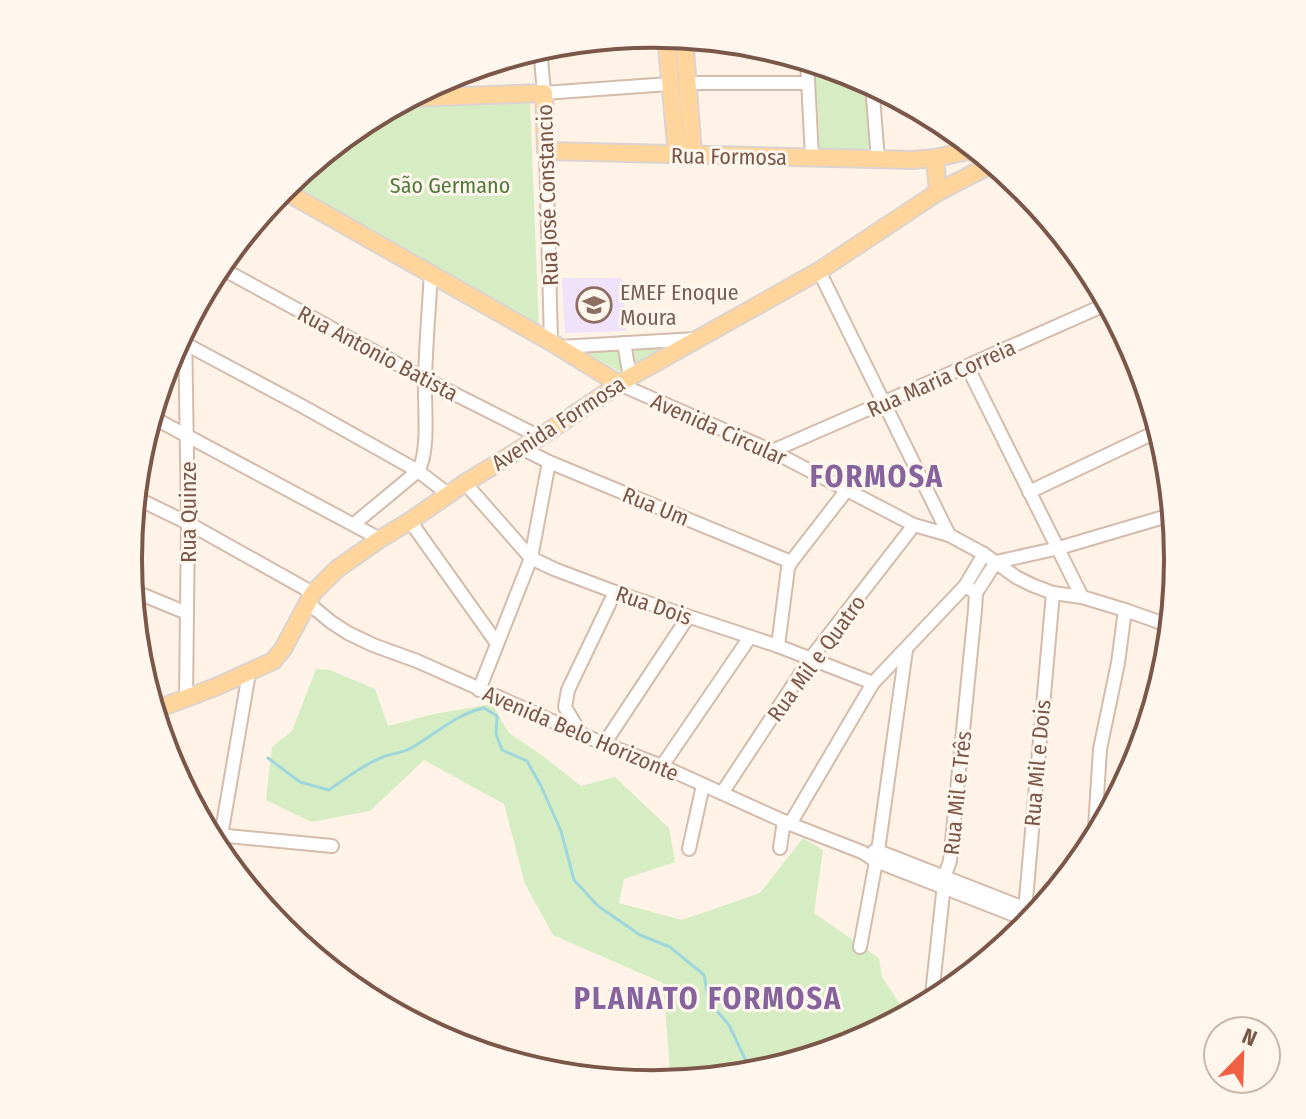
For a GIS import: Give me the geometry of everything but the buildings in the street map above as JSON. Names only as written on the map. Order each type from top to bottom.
[{"type":"main road","points":[[667,48],[669,84],[685,154]]},
{"type":"main road","points":[[685,49],[688,83],[685,154]]},
{"type":"main road","points":[[446,92],[544,93]]},
{"type":"main road","name":"Rua José Constancio","points":[[544,93],[546,151]]},
{"type":"main road","name":"Rua Formosa","points":[[546,151],[878,160],[935,158]]},
{"type":"main road","points":[[938,192],[935,158],[962,152]]},
{"type":"main road","name":"Avenida Formosa","points":[[164,707],[268,664],[278,656],[310,597],[337,569],[380,539],[624,380],[819,271],[938,192],[983,169]]},
{"type":"main road","name":"Avenida Circular","points":[[293,196],[624,380]]},
{"type":"street","name":"Rua José Constancio","points":[[541,61],[544,93]]},
{"type":"street","points":[[808,72],[812,157]]},
{"type":"street","points":[[688,83],[808,83]]},
{"type":"street","points":[[544,93],[669,84]]},
{"type":"street","points":[[873,98],[878,160]]},
{"type":"street","name":"Rua José Constancio","points":[[546,151],[556,344]]},
{"type":"street","points":[[819,271],[949,535]]},
{"type":"street","points":[[354,524],[418,471],[422,464],[431,272]]},
{"type":"street","name":"Rua Antonio Batista","points":[[230,273],[425,379],[540,437]]},
{"type":"street","name":"Rua Maria Correia","points":[[772,451],[1098,308]]},
{"type":"street","points":[[556,344],[696,339]]},
{"type":"street","points":[[624,343],[624,380]]},
{"type":"street","points":[[188,346],[418,471],[448,494]]},
{"type":"street","name":"Rua Quinze","points":[[182,359],[188,436],[186,698]]},
{"type":"street","points":[[967,366],[1082,597]]},
{"type":"street","name":"Avenida Circular","points":[[624,380],[772,451],[914,525],[949,535],[984,554],[1016,577],[1053,593],[1082,597],[1160,623]]},
{"type":"street","points":[[161,422],[380,539]]},
{"type":"street","points":[[1029,492],[1149,435]]},
{"type":"street","name":"Rua Um","points":[[521,448],[791,562]]},
{"type":"street","points":[[479,690],[531,558],[549,462]]},
{"type":"street","name":"Rua Dois","points":[[465,483],[531,558],[615,592],[778,646],[873,683]]},
{"type":"street","points":[[778,646],[788,568],[846,491]]},
{"type":"street","name":"Avenida Belo Horizonte","points":[[145,502],[188,523],[310,597],[331,622],[348,633],[662,766],[787,823],[944,881],[1019,917]]},
{"type":"street","points":[[971,590],[996,562],[1059,548],[1162,517]]},
{"type":"street","points":[[410,521],[496,642]]},
{"type":"street","name":"Rua Mil e Quatro","points":[[722,793],[811,658],[914,525]]},
{"type":"street","name":"Rua Mil e Três","points":[[933,988],[963,746],[971,590],[984,554]]},
{"type":"street","name":"Rua Mil e Três","points":[[780,848],[787,823],[873,683],[906,648],[971,590]]},
{"type":"street","points":[[579,731],[565,707],[568,690],[615,592]]},
{"type":"street","name":"Rua Mil e Dois","points":[[1027,909],[1053,593]]},
{"type":"street","points":[[143,595],[187,613]]},
{"type":"street","points":[[1096,815],[1100,749],[1118,663],[1125,610]]},
{"type":"street","points":[[604,744],[688,617]]},
{"type":"street","points":[[662,766],[750,637]]},
{"type":"street","points":[[860,947],[877,856],[906,648]]},
{"type":"street","points":[[221,833],[249,673]]},
{"type":"street","points":[[689,849],[703,785]]},
{"type":"street","points":[[223,836],[332,846]]},
{"type":"shaded area","name":"EMEF Enoque Moura","points":[[562,278],[622,278],[626,331],[565,333]]},
{"type":"green space","points":[[815,75],[868,96],[871,149],[820,151]]},
{"type":"green space","name":"São Germano","points":[[530,101],[539,329],[297,192],[369,134],[419,105]]},
{"type":"green space","points":[[668,346],[624,374],[582,350]]},
{"type":"green space","points":[[316,669],[330,670],[375,689],[388,726],[492,704],[509,733],[581,786],[615,777],[669,828],[675,862],[624,879],[619,903],[682,920],[760,893],[803,838],[823,850],[814,913],[879,958],[882,977],[901,1006],[849,1032],[785,1054],[720,1067],[670,1070],[663,983],[553,935],[525,884],[504,804],[424,760],[370,811],[311,822],[266,800],[272,747],[292,731]]},
{"type":"waterway","points":[[268,758],[300,782],[329,790],[369,764],[409,749],[464,715],[484,708],[497,716],[496,734],[502,750],[527,761],[541,786],[561,831],[574,880],[598,906],[640,935],[670,947],[704,975],[709,1002],[729,1025],[746,1062]]},
{"type":"place","name":"EMEF Enoque Moura","points":[[594,305]]},
{"type":"district","name":"FORMOSA","points":[[877,477]]},
{"type":"district","name":"PLANATO FORMOSA","points":[[708,999]]}]
